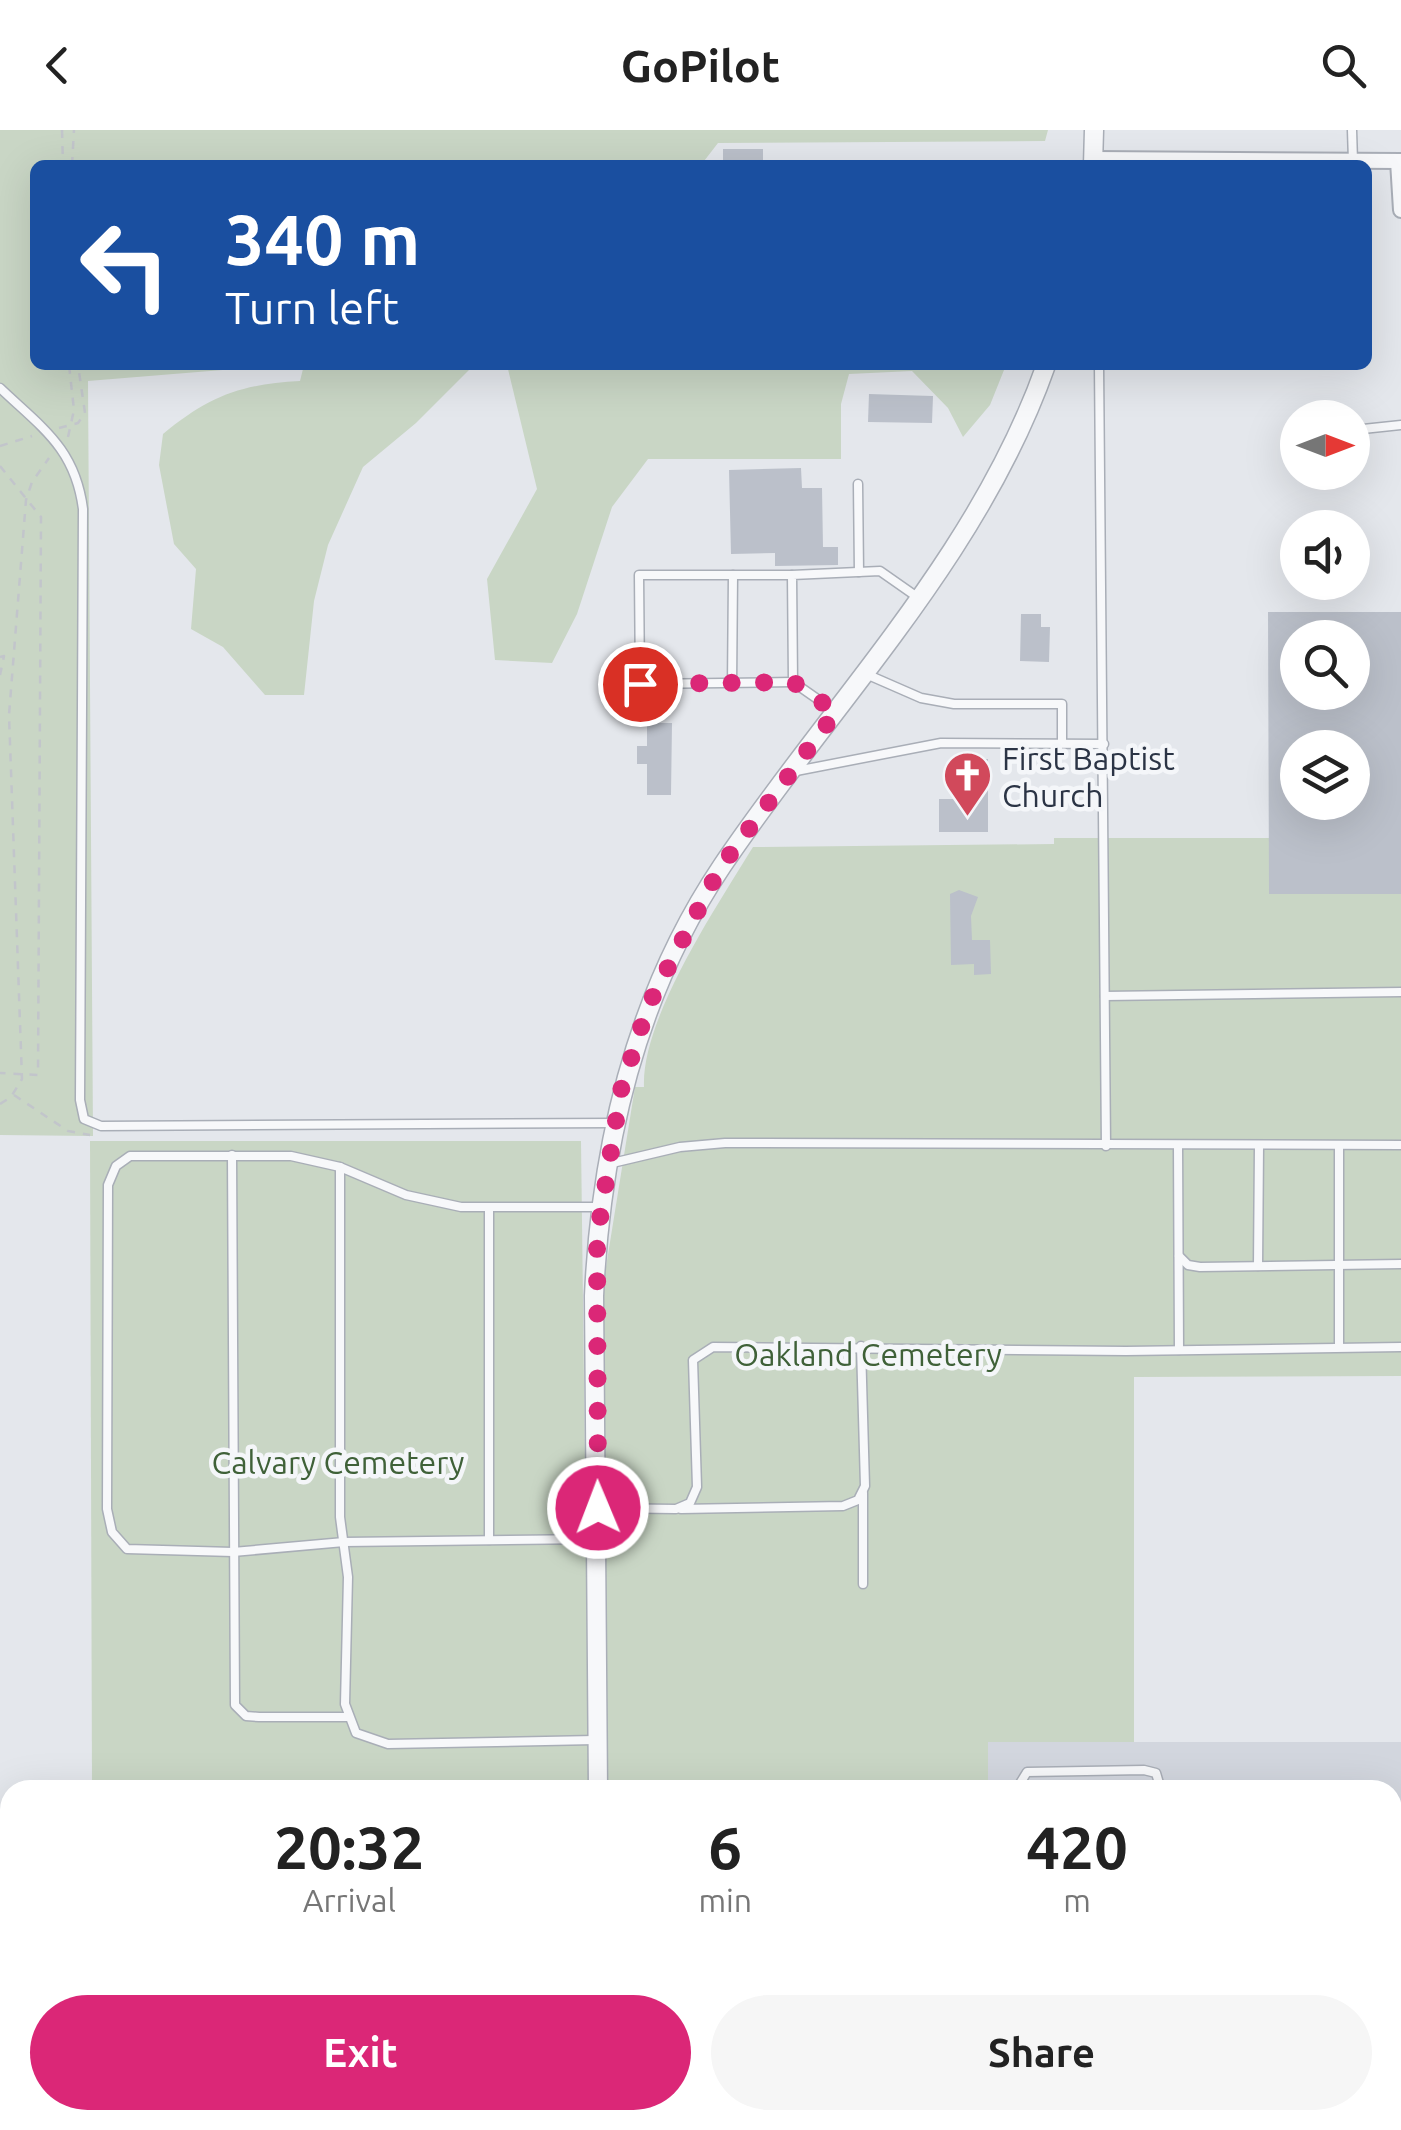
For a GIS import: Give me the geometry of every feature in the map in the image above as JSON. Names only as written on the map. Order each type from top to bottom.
[{"type":"street","points":[[1094,130],[1094,160]]},
{"type":"street","points":[[1372,161],[1399,161],[1401,210]]},
{"type":"street","points":[[598,1780],[594,1296],[607,1164],[648,1006],[720,868],[920,599],[996,480],[1044,370]]},
{"type":"lane","points":[[1352,130],[1353,160]]},
{"type":"lane","points":[[1099,370],[1106,1146]]},
{"type":"lane","points":[[0,388],[61,446],[72,463],[83,509],[80,1100],[84,1119],[101,1126],[615,1122]]},
{"type":"lane","points":[[1370,428],[1401,426]]},
{"type":"lane","points":[[858,484],[860,572]]},
{"type":"lane","points":[[836,712],[793,682],[732,686],[640,684],[639,576],[880,571],[920,599]]},
{"type":"lane","points":[[732,686],[733,575]]},
{"type":"lane","points":[[792,575],[793,682]]},
{"type":"lane","points":[[865,673],[921,698],[954,704],[1062,704],[1062,743]]},
{"type":"lane","points":[[792,772],[941,743],[1104,744]]},
{"type":"lane","points":[[1105,996],[1401,992]]},
{"type":"lane","points":[[607,1164],[680,1146],[726,1143],[1401,1146]]},
{"type":"lane","points":[[1178,1146],[1179,1350]]},
{"type":"lane","points":[[1258,1146],[1258,1266]]},
{"type":"lane","points":[[1338,1347],[1339,1146]]},
{"type":"lane","points":[[232,1155],[233,1696],[239,1712],[259,1718],[348,1718]]},
{"type":"lane","points":[[598,1538],[344,1542],[233,1552],[127,1549],[112,1532],[107,1509],[111,1174],[130,1156],[291,1156],[340,1168],[406,1194],[489,1210],[601,1207]]},
{"type":"lane","points":[[340,1168],[340,1517],[344,1542],[348,1718],[366,1740],[388,1744],[598,1740]]},
{"type":"lane","points":[[489,1210],[489,1540]]},
{"type":"lane","points":[[1178,1256],[1192,1267],[1401,1264]]},
{"type":"lane","points":[[676,1509],[690,1502],[697,1487],[692,1370],[696,1354],[713,1346],[1179,1350],[1401,1347]]},
{"type":"lane","points":[[861,1346],[863,1584]]},
{"type":"lane","points":[[598,1508],[843,1506],[863,1493]]},
{"type":"lane","points":[[1023,1780],[1028,1772],[1126,1770],[1156,1773],[1158,1780]]},
{"type":"path","points":[[62,130],[63,160]]},
{"type":"path","points":[[72,160],[74,130]]},
{"type":"path","points":[[0,1104],[11,1097],[22,1075],[10,715],[26,500],[32,482],[61,446],[72,424],[69,370]]},
{"type":"path","points":[[0,446],[72,424],[85,413],[79,370]]},
{"type":"path","points":[[0,466],[41,517],[38,1075],[0,1073]]},
{"type":"path","points":[[0,657],[4,656],[0,674]]},
{"type":"shaded area","points":[[988,1742],[1401,1742],[1401,1780],[988,1780]]},
{"type":"green space","points":[[0,130],[1048,130],[1045,141],[718,143],[705,160],[30,160],[30,370],[223,370],[88,381],[93,1136],[0,1135]]},
{"type":"green space","points":[[303,370],[469,370],[416,423],[363,467],[328,545],[314,601],[304,695],[265,695],[223,647],[191,629],[196,569],[174,544],[159,465],[163,434],[211,401],[260,385],[300,381]]},
{"type":"green space","points":[[508,370],[1004,370],[990,405],[963,437],[948,408],[912,371],[849,374],[841,404],[841,459],[648,459],[612,507],[577,614],[552,663],[495,660],[487,579],[537,489]]},
{"type":"green space","name":"Oakland Cemetery","points":[[1054,838],[1401,838],[1401,1376],[1134,1377],[1134,1742],[988,1742],[988,1780],[607,1780],[601,1298],[635,1087],[644,1087],[646,1060],[668,997],[753,847],[1054,844]]},
{"type":"green space","name":"Calvary Cemetery","points":[[90,1141],[581,1141],[589,1780],[92,1780]]},
{"type":"building","points":[[723,149],[763,149],[763,160],[723,160]]},
{"type":"building","points":[[869,394],[933,396],[932,423],[868,422]]},
{"type":"building","points":[[801,468],[802,488],[822,488],[823,547],[838,547],[838,565],[775,566],[775,553],[731,554],[729,470]]},
{"type":"building","points":[[1268,612],[1401,612],[1401,894],[1269,894]]},
{"type":"building","points":[[1021,614],[1041,614],[1041,627],[1050,627],[1049,662],[1020,661]]},
{"type":"building","points":[[647,723],[672,723],[671,795],[647,795],[647,764],[637,764],[637,746],[647,746]]},
{"type":"building","points":[[963,759],[988,759],[988,832],[939,832],[939,799],[963,799]]},
{"type":"building","points":[[959,890],[978,897],[971,916],[972,940],[990,940],[991,974],[974,975],[974,964],[951,965],[950,894]]},
{"type":"place","name":"First Baptist Church","points":[[967,818]]},
{"type":"route","points":[[598,1508],[594,1296],[597,1237],[621,1090],[648,1006],[720,868],[836,712],[793,682],[732,686],[640,684]]}]
